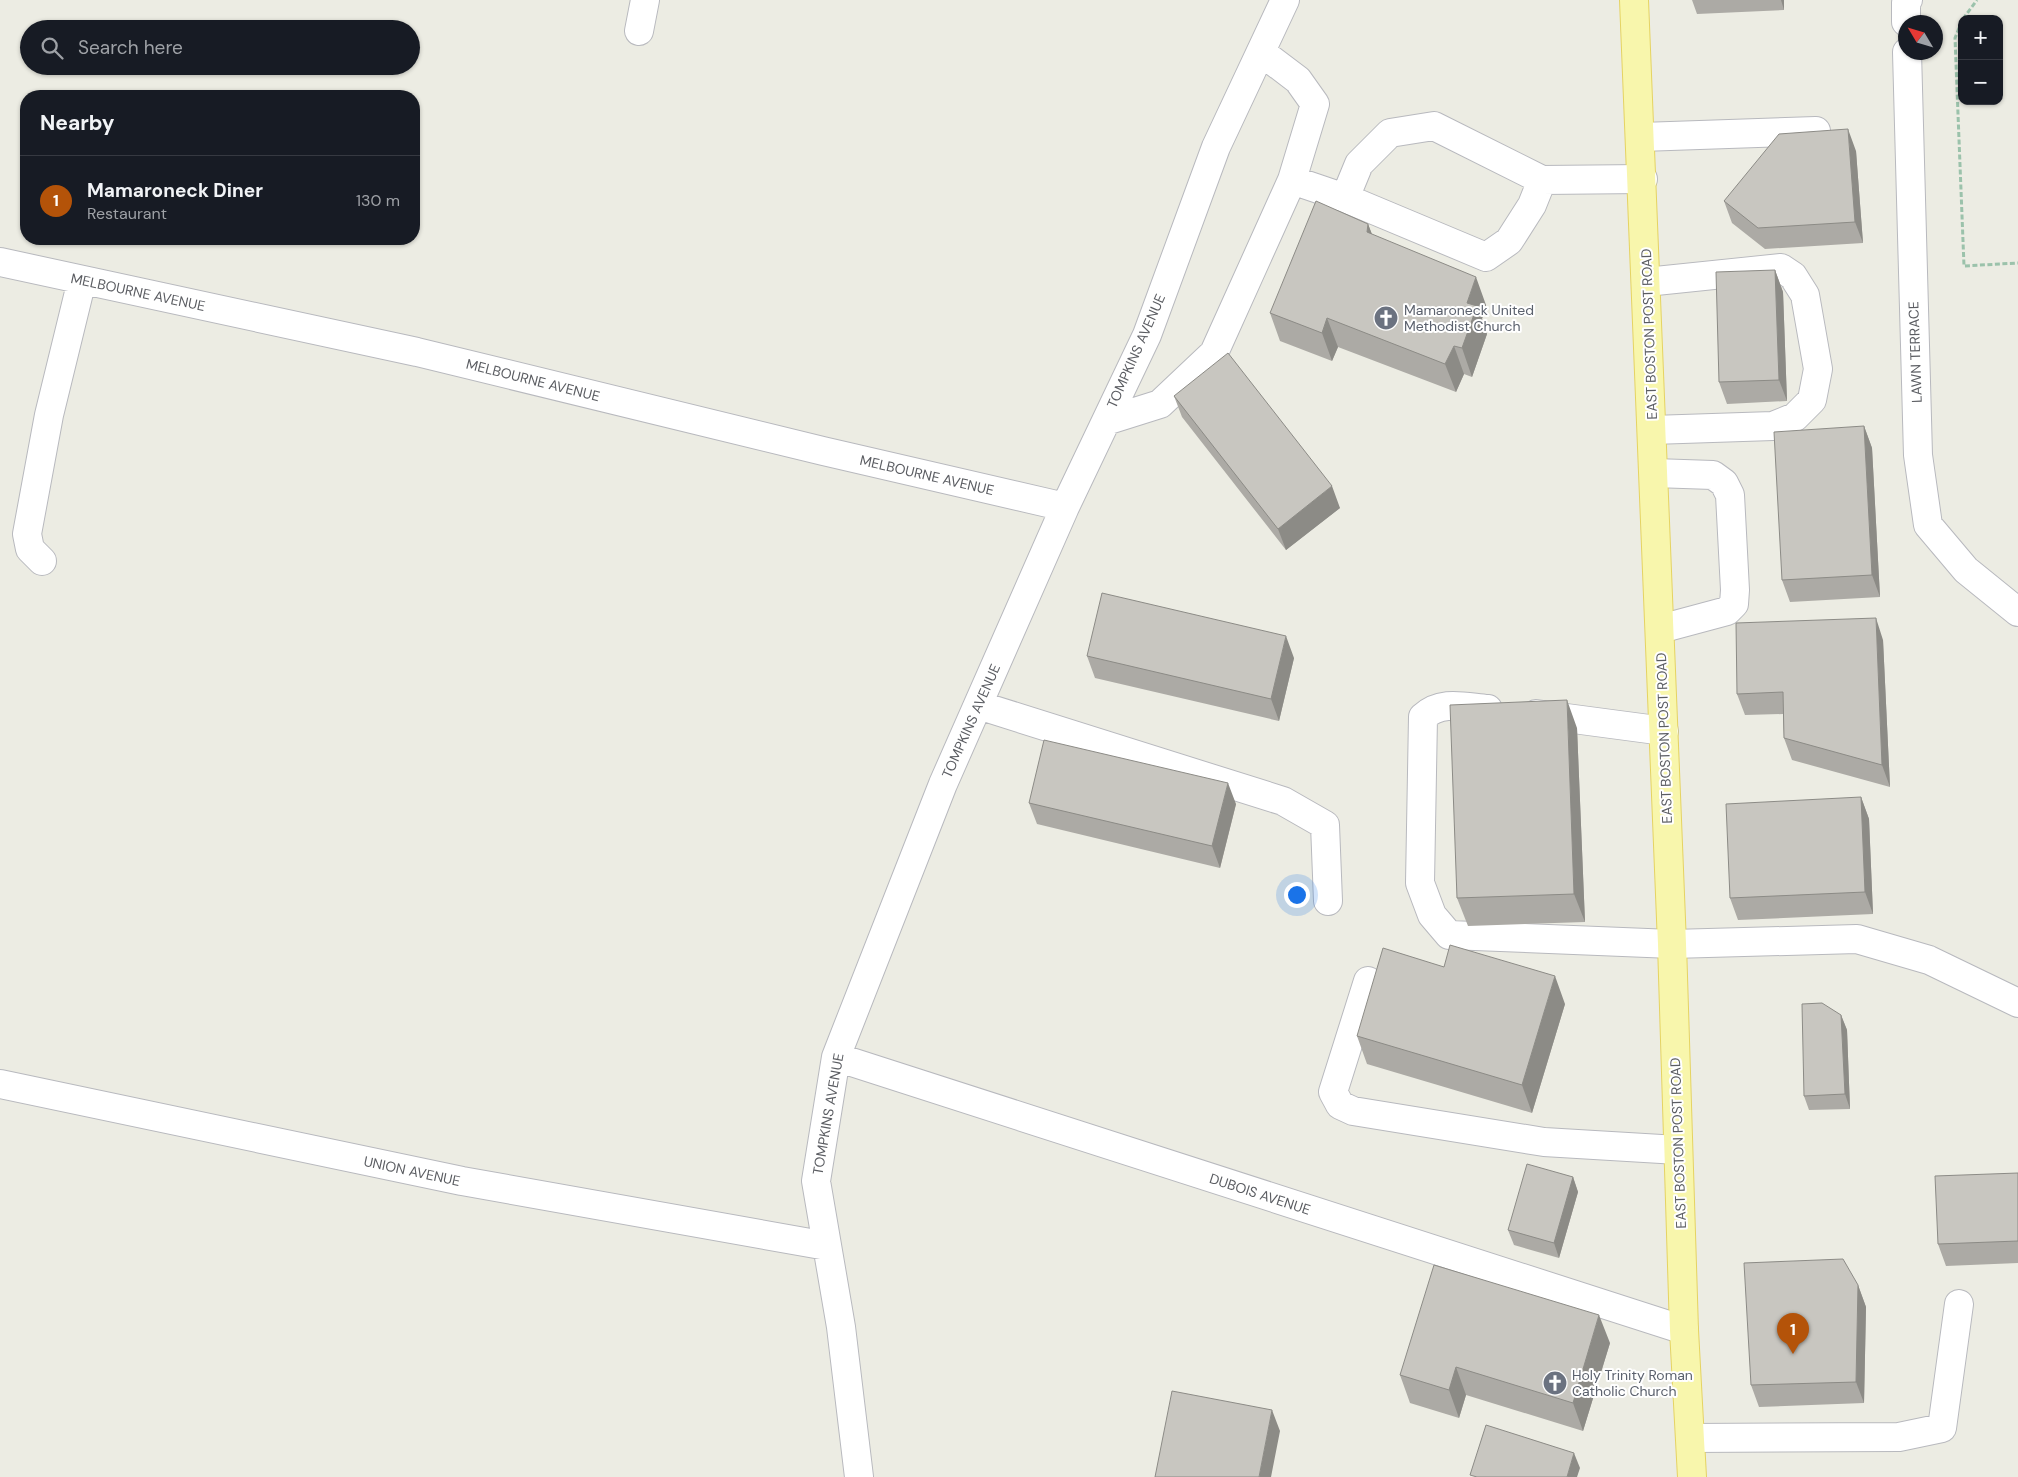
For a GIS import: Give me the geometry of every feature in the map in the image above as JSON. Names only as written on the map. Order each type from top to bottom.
[{"type":"main road","name":"EAST BOSTON POST ROAD","points":[[1633,0],[1643,180],[1672,944],[1684,1330],[1692,1477]]},
{"type":"street","points":[[639,31],[644,0]]},
{"type":"street","name":"TOMPKINS AVENUE","points":[[859,1477],[841,1327],[816,1181],[836,1057],[943,784],[1065,507],[1147,335],[1216,147],[1285,0]]},
{"type":"street","points":[[1906,15],[1906,3],[1908,0]]},
{"type":"street","points":[[1106,421],[1160,404],[1214,353],[1292,180],[1315,104],[1298,80],[1261,52]]},
{"type":"street","name":"LAWN TERRACE","points":[[1907,60],[1918,455],[1928,525],[1966,570],[2018,612]]},
{"type":"street","points":[[1344,198],[1359,164],[1390,133],[1434,126],[1542,180],[1643,180]]},
{"type":"street","points":[[1641,137],[1816,131]]},
{"type":"street","points":[[1292,180],[1344,198],[1486,257],[1509,241],[1532,205],[1542,180]]},
{"type":"street","name":"MELBOURNE AVENUE","points":[[0,262],[417,352],[823,451],[1065,507]]},
{"type":"street","points":[[1646,282],[1781,268],[1794,276],[1806,296],[1818,369],[1812,400],[1795,417],[1773,426],[1652,430]]},
{"type":"street","points":[[42,561],[30,549],[27,534],[49,415],[82,280]]},
{"type":"street","points":[[1654,472],[1713,475],[1724,483],[1730,495],[1735,590],[1734,604],[1727,611],[1660,629]]},
{"type":"street","points":[[978,704],[1283,800],[1325,825],[1328,901]]},
{"type":"street","points":[[1664,731],[1457,706],[1433,707],[1423,717],[1420,883],[1432,915],[1449,935],[1672,944],[1857,939],[1929,960],[2018,1004]]},
{"type":"street","points":[[1368,982],[1333,1092],[1340,1105],[1353,1111],[1544,1142],[1678,1150]]},
{"type":"street","name":"DUBOIS AVENUE","points":[[836,1057],[1684,1330]]},
{"type":"street","name":"UNION AVENUE","points":[[0,1084],[462,1181],[827,1246]]},
{"type":"street","points":[[1691,1438],[1899,1437],[1942,1428],[1959,1304]]},
{"type":"path","points":[[1966,15],[1977,0]]},
{"type":"path","points":[[1958,30],[1955,38],[1964,266],[2018,263]]},
{"type":"building","points":[[1848,129],[1855,222],[1758,228],[1724,201],[1779,134]]},
{"type":"building","name":"Mamaroneck United Methodist Church","points":[[1316,201],[1368,224],[1367,232],[1476,277],[1467,303],[1477,306],[1462,348],[1454,346],[1445,364],[1327,318],[1322,333],[1270,313]]},
{"type":"building","points":[[1775,270],[1779,380],[1719,382],[1716,272]]},
{"type":"building","points":[[1228,353],[1332,486],[1278,529],[1174,396]]},
{"type":"building","points":[[1864,426],[1872,575],[1782,580],[1774,432]]},
{"type":"building","points":[[1102,593],[1286,636],[1271,699],[1087,656]]},
{"type":"building","points":[[1876,618],[1882,765],[1784,738],[1783,692],[1737,694],[1736,623]]},
{"type":"building","points":[[1567,700],[1574,894],[1457,898],[1450,705]]},
{"type":"building","points":[[1044,740],[1228,783],[1212,846],[1029,803]]},
{"type":"building","points":[[1861,797],[1865,892],[1730,898],[1726,804]]},
{"type":"building","points":[[1450,945],[1555,976],[1522,1085],[1357,1036],[1383,948],[1444,967]]},
{"type":"building","points":[[1822,1003],[1841,1015],[1845,1094],[1804,1096],[1802,1004]]},
{"type":"building","points":[[1527,1164],[1573,1177],[1554,1243],[1508,1230]]},
{"type":"building","points":[[2018,1173],[2018,1241],[1938,1244],[1935,1176]]},
{"type":"building","points":[[1843,1259],[1858,1285],[1856,1382],[1751,1385],[1744,1263]]},
{"type":"building","points":[[1434,1265],[1599,1315],[1573,1403],[1456,1367],[1449,1390],[1400,1375]]},
{"type":"building","points":[[1172,1391],[1272,1410],[1259,1477],[1155,1477]]},
{"type":"building","points":[[1486,1425],[1574,1453],[1567,1477],[1477,1477],[1470,1475]]},
{"type":"place","name":"Mamaroneck United Methodist Church","points":[[1386,318]]},
{"type":"place","name":"Mamaroneck Diner","points":[[1793,1354]]},
{"type":"place","name":"Holy Trinity Roman Catholic Church","points":[[1555,1383]]}]
